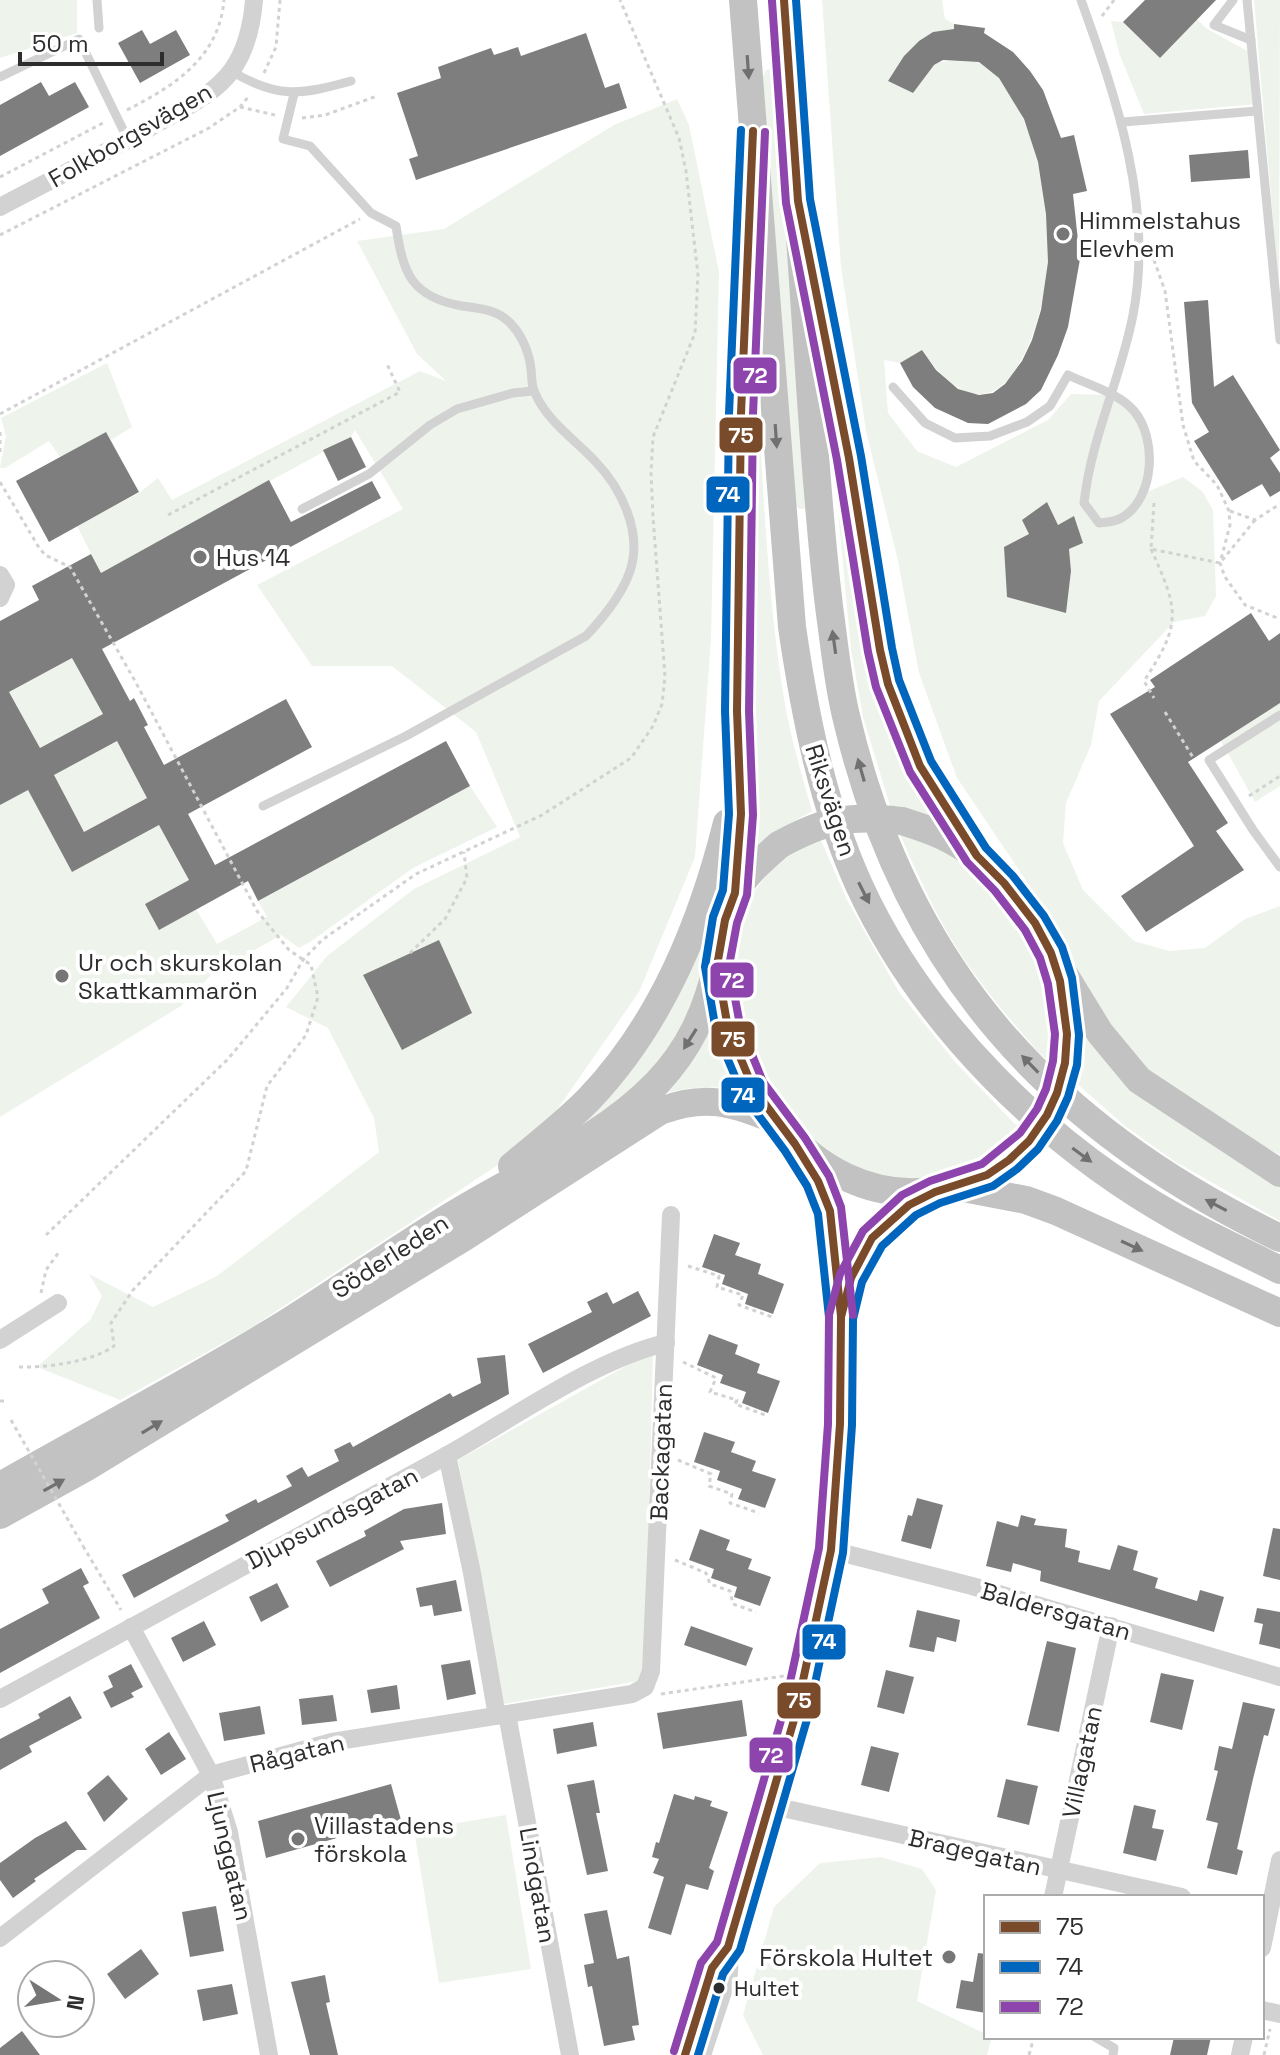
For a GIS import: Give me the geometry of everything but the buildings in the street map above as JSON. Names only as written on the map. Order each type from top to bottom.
[{"type":"highway","points":[[743,0],[753,134],[741,414],[737,711],[741,814],[735,893],[725,920],[717,966],[728,1028],[753,1088],[775,1120],[795,1144],[834,1172],[859,1183],[903,1193],[944,1189],[1015,1197],[1056,1211],[1280,1313]]},
{"type":"highway","points":[[784,0],[798,201],[849,458],[880,650],[888,684],[920,766],[977,856],[1004,883],[1035,923],[1100,1033],[1139,1080],[1280,1173]]},
{"type":"highway","name":"Riksvägen","points":[[753,134],[792,627],[815,757],[859,885],[915,982],[1000,1084],[1044,1125],[1105,1172],[1175,1217],[1280,1270]]},
{"type":"highway","name":"Riksvägen","points":[[798,201],[819,527],[834,646],[846,719],[892,863],[945,960],[983,1011],[1059,1094],[1154,1168],[1280,1238]]},
{"type":"highway","points":[[454,1214],[553,1132],[590,1097],[636,1038],[670,983],[695,929],[728,821],[737,711]]},
{"type":"highway","points":[[735,893],[755,866],[779,845],[832,820],[877,817],[902,821],[933,831],[977,856]]},
{"type":"highway","points":[[944,1189],[987,1175],[1009,1160],[1029,1141],[1047,1115],[1057,1093],[1065,1063],[1067,1034],[1065,1009],[1051,953]]},
{"type":"highway","name":"Söderleden","points":[[0,1486],[283,1325],[454,1214],[604,1127],[655,1085],[677,1059],[695,1033],[717,966]]},
{"type":"highway","name":"Söderleden","points":[[0,1515],[85,1468],[452,1244],[660,1111],[682,1103],[705,1100],[749,1109],[775,1120]]},
{"type":"street","name":"Folkborgsvägen","points":[[0,207],[203,98],[231,71],[246,44],[254,0]]},
{"type":"street","points":[[0,575],[6,585],[0,598]]},
{"type":"street","points":[[700,2055],[727,1973],[728,1947],[796,1713],[831,1550],[840,1424],[841,1317],[830,1211],[818,1181],[795,1144]]},
{"type":"street","points":[[841,1317],[851,1278],[872,1238],[909,1205],[944,1189]]},
{"type":"street","name":"Backagatan","points":[[645,1687],[651,1671],[671,1215]]},
{"type":"street","points":[[0,1340],[58,1303]]},
{"type":"street","name":"Djupsundsgatan","points":[[0,1699],[636,1350],[666,1348]]},
{"type":"street","name":"Lindgatan","points":[[447,1455],[570,2055]]},
{"type":"street","name":"Baldersgatan","points":[[831,1550],[1111,1626],[1280,1677]]},
{"type":"street","name":"Villagatan","points":[[1053,1895],[1111,1626]]},
{"type":"street","name":"Ljunggatan","points":[[131,1627],[211,1775],[229,1832],[269,2055]]},
{"type":"street","name":"Rågatan","points":[[0,1938],[211,1775],[332,1742],[632,1694],[645,1687]]},
{"type":"street","name":"Bragegatan","points":[[769,1805],[1172,1895]]},
{"type":"street","points":[[1265,1914],[1280,1860]]},
{"type":"street","points":[[685,2055],[712,1968],[728,1947]]},
{"type":"lane","points":[[97,0],[99,28]]},
{"type":"lane","points":[[893,387],[925,423],[955,438],[990,436],[1027,422],[1050,406],[1068,375],[1113,395],[1132,408],[1142,423],[1149,449],[1148,471],[1134,509],[1120,520],[1099,523],[1084,503],[1088,471],[1113,395],[1133,318],[1139,250],[1131,166],[1123,122],[1081,0]]},
{"type":"lane","points":[[1233,0],[1214,25],[1251,40]]},
{"type":"lane","points":[[1247,0],[1280,340]]},
{"type":"lane","points":[[0,77],[79,39],[128,140]]},
{"type":"lane","points":[[231,71],[258,86],[294,94],[351,81]]},
{"type":"lane","points":[[263,806],[406,736],[586,636],[601,620],[630,571],[633,547],[627,508],[609,477],[551,417],[533,391],[526,347],[515,330],[503,317],[485,309],[430,297],[416,286],[405,272],[396,226],[371,213],[310,146],[283,139],[294,94]]},
{"type":"lane","points":[[1123,122],[1257,111]]},
{"type":"lane","points":[[302,509],[369,474],[430,425],[457,409],[498,396],[533,391]]},
{"type":"lane","points":[[1280,715],[1209,760],[1280,867]]},
{"type":"lane","points":[[1098,2039],[1114,2048],[1113,2055]]},
{"type":"path","points":[[240,107],[288,118],[325,115],[377,96]]},
{"type":"path","points":[[0,414],[371,213]]},
{"type":"path","points":[[1150,250],[1165,291],[1183,425],[1194,461],[1217,485],[1229,511],[1230,525],[1220,563],[1225,577],[1245,605],[1280,619]]},
{"type":"path","points":[[168,515],[400,392],[386,362]]},
{"type":"path","points":[[0,432],[0,452]]},
{"type":"path","points":[[0,482],[45,555],[70,567],[135,681],[257,911],[289,950],[311,965],[318,997],[306,1035],[267,1086],[246,1171],[133,1290],[111,1323],[114,1346],[103,1354],[39,1367],[18,1367]]},
{"type":"path","points":[[1144,482],[1154,489],[1151,549],[1168,585],[1174,622],[1164,651],[1144,681],[1154,698]]},
{"type":"path","points":[[1220,563],[1255,520],[1280,504]]},
{"type":"path","points":[[1229,511],[1255,520]]},
{"type":"path","points":[[1151,549],[1220,563]]},
{"type":"path","points":[[1236,804],[1280,776]]},
{"type":"path","points":[[410,953],[445,919],[467,878],[464,852]]},
{"type":"path","points":[[669,1260],[719,1276],[717,1287],[743,1295],[739,1305],[772,1317]]},
{"type":"path","points":[[666,1348],[716,1378],[710,1392],[737,1400],[735,1404],[768,1416]]},
{"type":"path","points":[[0,1401],[7,1401]]},
{"type":"path","points":[[11,1420],[131,1627]]},
{"type":"path","points":[[660,1452],[711,1474],[709,1486],[732,1494],[730,1503],[759,1513]]},
{"type":"path","points":[[657,1552],[706,1573],[710,1584],[730,1591],[733,1604],[756,1612]]},
{"type":"path","points":[[645,1687],[663,1694],[782,1675],[803,1679]]},
{"type":"shaded area","points":[[0,0],[77,0],[77,33],[0,58]]},
{"type":"shaded area","points":[[822,0],[942,0],[945,19],[954,24],[954,29],[933,32],[888,81],[913,93],[926,73],[937,64],[974,62],[975,58],[998,77],[1022,116],[1038,166],[1047,218],[1048,264],[1036,324],[1025,353],[1011,376],[993,391],[973,393],[949,381],[922,350],[900,363],[884,360],[888,413],[917,451],[956,467],[1048,420],[1071,394],[1113,395],[1132,408],[1149,449],[1142,494],[1183,477],[1202,491],[1213,510],[1216,596],[1205,616],[1174,622],[1099,701],[1091,745],[1066,803],[1063,843],[1083,890],[1134,941],[1169,951],[1205,948],[1245,919],[1280,906],[1280,1155],[1221,1122],[1156,1079],[1123,1044],[1086,992],[1052,919],[957,778],[919,673],[898,561],[866,431],[841,267]],"holes":[[[1047,502],[1058,525],[1074,517],[1083,543],[1069,549],[1071,571],[1066,613],[1007,597],[1004,547],[1029,534],[1022,520]]]},
{"type":"shaded area","points":[[1254,0],[1280,0],[1279,289]]},
{"type":"shaded area","points":[[1197,19],[1206,28],[1249,52],[1257,104],[1144,114],[1119,53],[1111,21],[1123,22],[1160,58]]},
{"type":"shaded area","points":[[772,69],[778,74],[805,509],[799,509],[795,504],[763,77],[766,70]]},
{"type":"shaded area","points":[[677,99],[689,125],[719,272],[711,639],[695,857],[639,992],[536,1140],[249,1329],[120,1400],[37,1367],[91,1319],[102,1296],[89,1274],[153,1307],[217,1276],[379,1152],[374,1118],[328,1028],[286,1007],[327,956],[414,889],[520,837],[476,732],[392,666],[312,666],[257,585],[403,509],[355,430],[351,437],[101,573],[77,526],[139,493],[158,478],[172,500],[420,371],[446,381],[417,354],[357,241],[444,229],[614,125]]},
{"type":"shaded area","points":[[107,363],[132,427],[111,440],[106,432],[60,457],[49,441],[5,468],[0,468],[6,436],[1,418]]},
{"type":"shaded area","points":[[758,404],[767,548],[778,656],[789,722],[812,811],[774,833],[755,851],[751,849],[752,419]]},
{"type":"shaded area","points":[[835,455],[938,812],[934,818],[890,806],[863,717],[851,649]]},
{"type":"shaded area","points":[[72,658],[103,714],[40,748],[9,692]]},
{"type":"shaded area","points":[[1280,703],[1280,786],[1255,802],[1221,741]]},
{"type":"shaded area","points":[[117,741],[147,798],[84,832],[53,775]]},
{"type":"shaded area","points":[[23,780],[72,872],[170,819],[189,880],[145,904],[196,909],[217,944],[267,917],[258,901],[470,786],[497,827],[413,868],[299,948],[281,935],[211,975],[181,1006],[0,1117],[0,805]]},
{"type":"shaded area","points":[[900,834],[935,847],[963,864],[988,885],[1009,910],[1039,966],[1051,1029],[1050,1062],[1038,1052],[967,963],[935,910]]},
{"type":"shaded area","points":[[820,838],[847,900],[899,992],[956,1063],[1019,1128],[993,1156],[956,1174],[915,1181],[879,1178],[834,1160],[796,1132],[740,1040],[729,957],[743,906],[774,865]]},
{"type":"shaded area","points":[[708,930],[700,992],[685,1029],[632,1093],[576,1133]]},
{"type":"shaded area","points":[[714,1014],[747,1092],[706,1087],[666,1093]]},
{"type":"shaded area","points":[[1080,1024],[1280,1182],[1280,1221],[1174,1161],[1125,1126],[1075,1082],[1080,1055]]},
{"type":"shaded area","points":[[653,1351],[645,1680],[504,1704],[458,1460]]},
{"type":"shaded area","points":[[506,1815],[531,1969],[439,1983],[414,1830]]},
{"type":"shaded area","points":[[881,1857],[922,1869],[936,1890],[917,2001],[984,2033],[984,2039],[991,2039],[987,2055],[763,2055],[743,2015],[774,1907],[820,1863]]},
{"type":"transit line","name":"75","points":[[685,2055],[712,1968],[728,1947],[796,1713],[831,1550],[840,1424],[841,1317],[851,1278],[872,1238],[909,1205],[935,1192],[987,1175],[1029,1141],[1047,1115],[1057,1093],[1065,1063],[1067,1034],[1060,981],[1051,953],[1035,923],[1004,883],[977,856],[920,766],[888,684],[849,458],[798,201],[784,0]]},
{"type":"transit line","name":"74","points":[[698,2055],[723,1974],[740,1950],[808,1716],[843,1553],[852,1425],[853,1319],[862,1282],[882,1246],[916,1215],[940,1203],[993,1186],[1038,1149],[1057,1121],[1068,1097],[1077,1065],[1079,1035],[1072,978],[1062,947],[1044,916],[986,848],[931,761],[899,680],[861,456],[810,199],[796,0]]},
{"type":"transit line","name":"72","points":[[674,2051],[701,1963],[717,1942],[784,1710],[819,1548],[828,1424],[829,1315],[840,1274],[863,1231],[902,1195],[930,1181],[982,1164],[1020,1133],[1037,1109],[1046,1089],[1055,1034],[1048,984],[1040,958],[1025,930],[995,891],[967,862],[910,772],[876,687],[837,460],[786,203],[772,1]]},
{"type":"transit line","name":"74","points":[[741,130],[729,414],[725,711],[729,814],[723,890],[713,917],[705,967],[716,1031],[742,1093],[807,1186],[818,1214],[829,1317]]},
{"type":"transit line","name":"75","points":[[753,131],[741,414],[737,711],[741,814],[735,893],[725,920],[717,966],[728,1028],[753,1088],[795,1144],[818,1181],[830,1211],[841,1316]]},
{"type":"transit line","name":"72","points":[[765,132],[753,414],[749,711],[753,815],[747,895],[737,923],[729,966],[740,1025],[763,1082],[829,1176],[841,1207],[853,1315]]},
{"type":"place","name":"Himmelstahus Elevhem","points":[[1063,234]]},
{"type":"place","name":"Hus 14","points":[[200,557]]},
{"type":"place","name":"Ur och skurskolan Skattkammarön","points":[[62,976]]},
{"type":"place","name":"Villastadens förskola","points":[[298,1839]]},
{"type":"place","name":"Förskola Hultet","points":[[949,1957]]},
{"type":"place","name":"Hultet","points":[[719,1988]]}]
